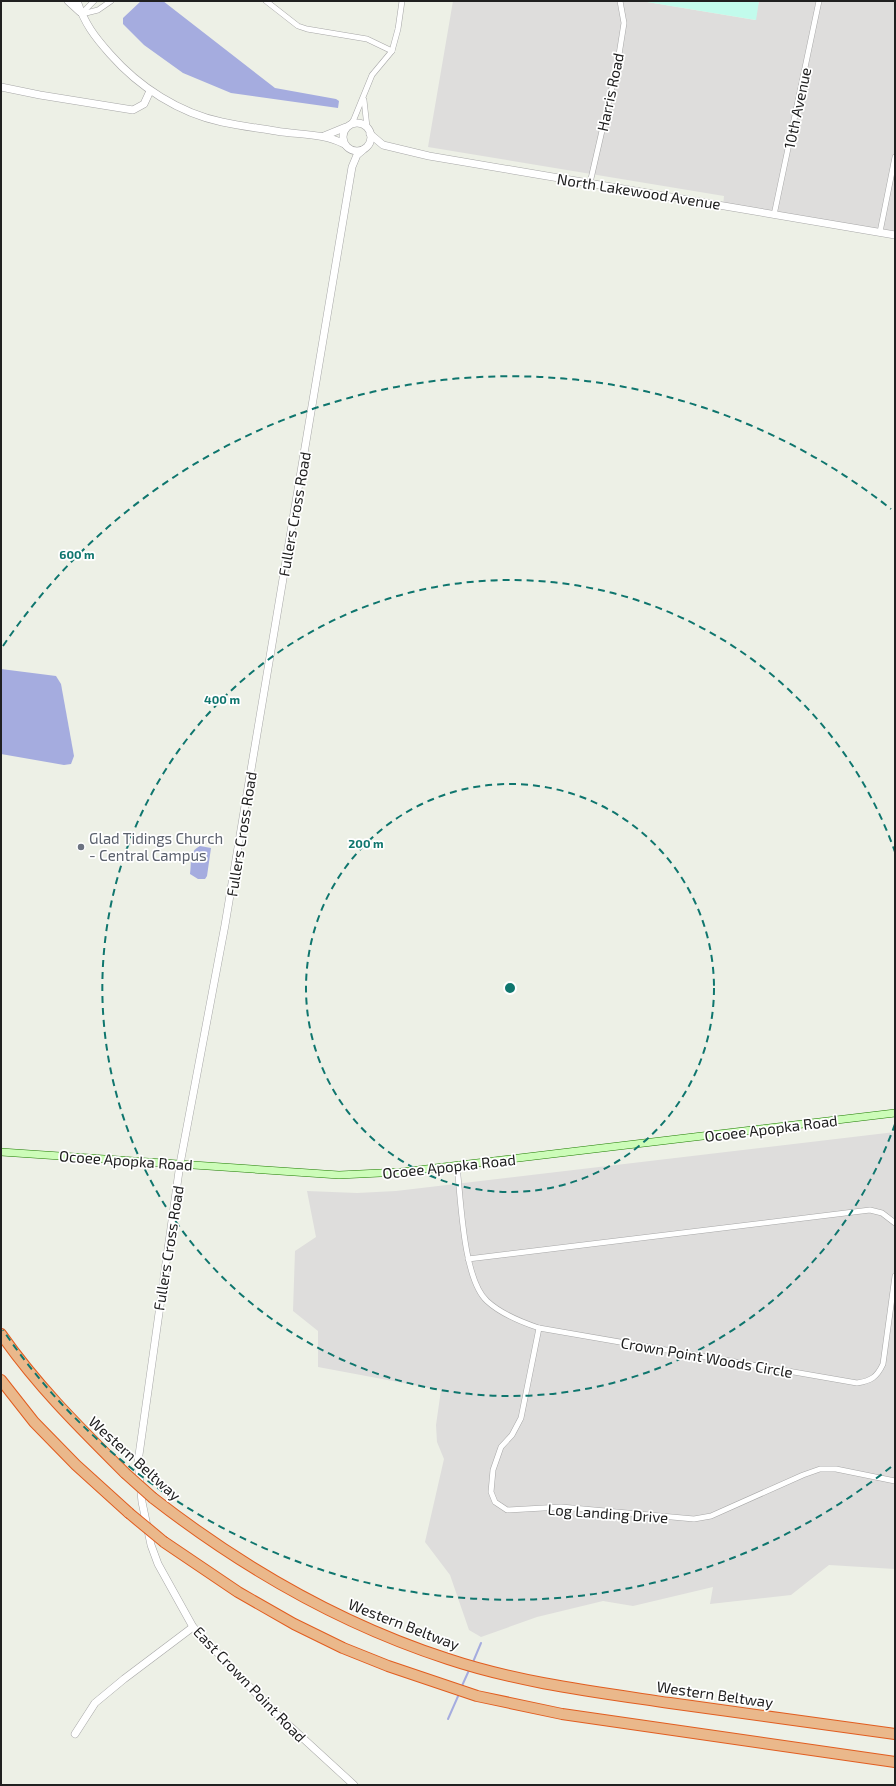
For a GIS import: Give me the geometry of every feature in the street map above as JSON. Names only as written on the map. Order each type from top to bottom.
[{"type":"highway","name":"Western Beltway","points":[[1,1334],[19,1360],[63,1412],[125,1473],[153,1498],[204,1537],[286,1589],[374,1632],[449,1659],[487,1670],[573,1688],[895,1734]]},
{"type":"highway","points":[[1,1380],[34,1422],[76,1464],[129,1513],[164,1542],[238,1592],[294,1624],[343,1648],[438,1684],[477,1696],[511,1704],[562,1714],[895,1762]]},
{"type":"main road","name":"Ocoee Apopka Road","points":[[1,1152],[339,1175],[401,1172],[457,1166],[895,1113]]},
{"type":"street","points":[[68,1],[82,14]]},
{"type":"street","points":[[77,1],[92,34],[123,69],[150,91],[193,113],[221,122],[293,134],[322,136],[345,145],[355,151],[365,149],[370,139],[364,111],[364,97]]},
{"type":"street","points":[[82,14],[94,1]]},
{"type":"street","points":[[82,14],[98,10],[111,1]]},
{"type":"street","points":[[266,1],[298,26],[307,29],[367,39],[392,51]]},
{"type":"street","points":[[345,145],[343,135],[364,97],[372,75],[392,51],[398,29],[402,1]]},
{"type":"street","name":"Harris Road","points":[[590,183],[618,61],[624,23],[620,1]]},
{"type":"street","name":"10th Avenue","points":[[774,215],[819,1]]},
{"type":"street","points":[[1,87],[133,110],[144,104],[150,91]]},
{"type":"street","points":[[322,136],[349,125],[360,123],[369,131]]},
{"type":"street","name":"North Lakewood Avenue","points":[[369,131],[383,145]]},
{"type":"street","name":"Fullers Cross Road","points":[[345,145],[352,167]]},
{"type":"street","name":"North Lakewood Avenue","points":[[365,149],[383,145],[429,156],[895,235]]},
{"type":"street","name":"Fullers Cross Road","points":[[142,1502],[138,1462],[180,1164],[225,925],[352,167],[357,156],[365,149]]},
{"type":"street","points":[[880,232],[895,157]]},
{"type":"street","name":"Crown Point Woods Circle","points":[[457,1166],[468,1259],[474,1283],[487,1301],[510,1315],[539,1328],[857,1383],[869,1381],[879,1374],[883,1364],[895,1276]]},
{"type":"street","points":[[468,1259],[870,1210],[882,1213],[895,1223]]},
{"type":"street","name":"Log Landing Drive","points":[[539,1328],[521,1418],[512,1435],[501,1448],[493,1470],[491,1492],[495,1502],[507,1510],[561,1508],[694,1519],[711,1516],[803,1475],[820,1469],[836,1469],[895,1481]]},
{"type":"street","name":"East Crown Point Road","points":[[142,1502],[151,1545],[158,1564],[193,1627],[270,1708],[354,1785]]},
{"type":"street","points":[[75,1734],[95,1703],[193,1627]]},
{"type":"shaded area","points":[[141,1],[163,1],[275,88],[336,99],[339,101],[338,108],[231,93],[183,73],[144,45],[123,24],[123,18]]},
{"type":"shaded area","points":[[453,1],[641,1],[755,20],[759,1],[895,1],[895,234],[723,206],[724,196],[428,147]]},
{"type":"shaded area","points":[[641,1],[759,1],[756,20]]},
{"type":"shaded area","points":[[1,669],[56,676],[61,684],[74,756],[71,764],[64,765],[1,754]]},
{"type":"shaded area","points":[[200,846],[211,848],[207,876],[205,879],[198,879],[190,874],[192,855],[196,848]]},
{"type":"shaded area","points":[[895,1132],[895,1569],[829,1565],[791,1595],[710,1604],[713,1587],[633,1606],[603,1601],[537,1617],[481,1637],[469,1630],[450,1575],[425,1542],[444,1459],[437,1442],[436,1425],[441,1390],[318,1367],[318,1331],[293,1311],[295,1251],[316,1237],[307,1191],[357,1193],[396,1191]]},
{"type":"waterway","points":[[473,1662],[481,1643]]},
{"type":"waterway","points":[[461,1688],[470,1668]]},
{"type":"waterway","points":[[448,1719],[459,1694]]},
{"type":"place","name":"Glad Tidings Church - Central Campus","points":[[81,847]]}]
